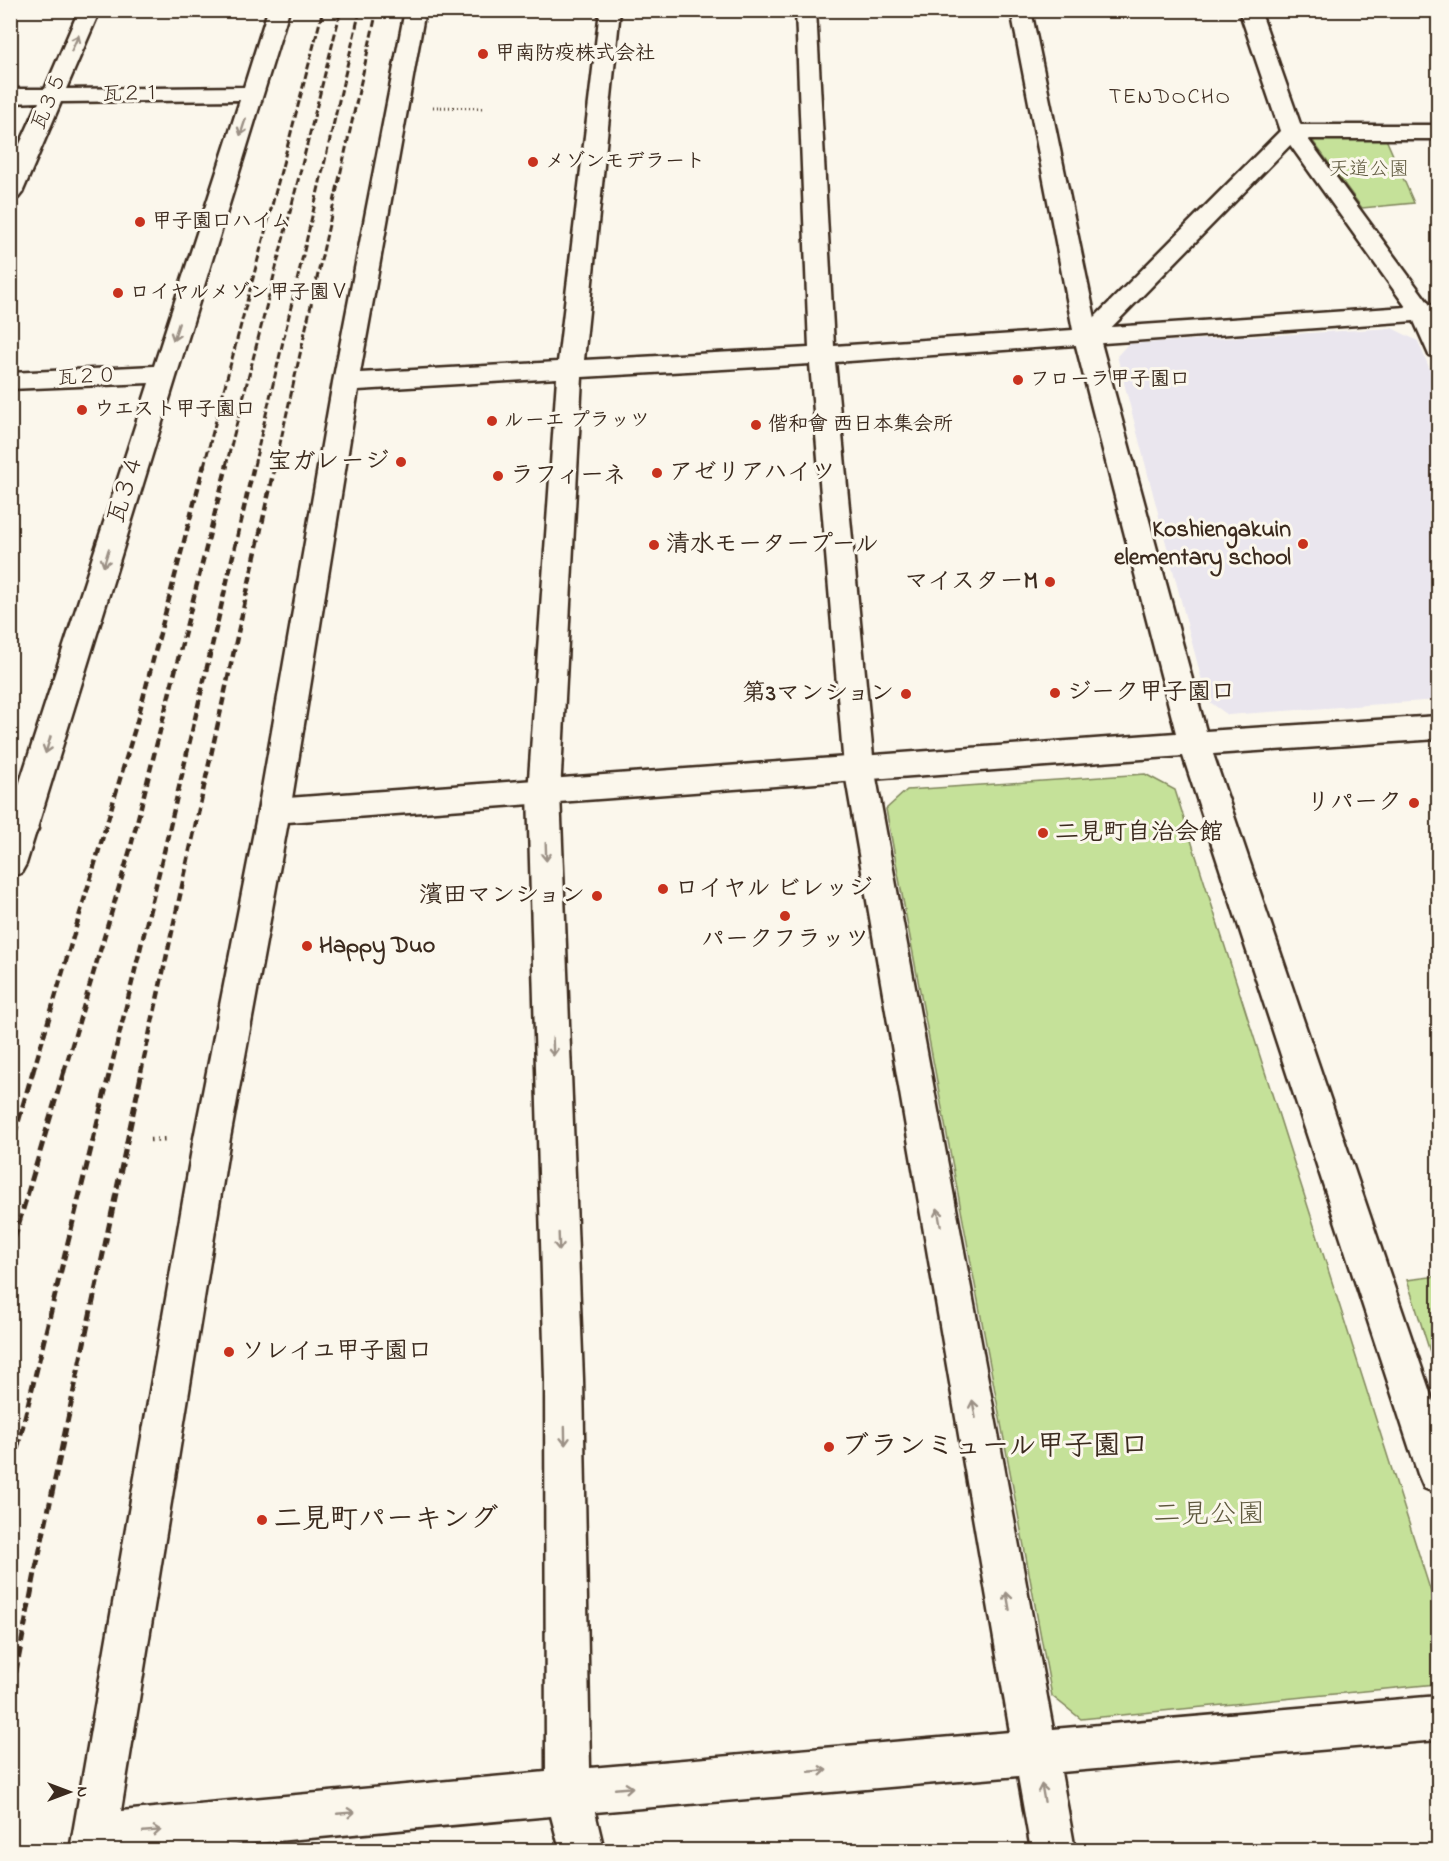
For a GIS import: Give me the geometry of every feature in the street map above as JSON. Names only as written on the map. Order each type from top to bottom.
[{"type":"street","name":"瓦３５","points":[[10,193],[90,10]]},
{"type":"street","name":"瓦３４","points":[[10,864],[16,829],[279,10]]},
{"type":"street","points":[[415,10],[346,382],[274,811],[212,1138],[93,1843],[568,1792],[1438,1718]]},
{"type":"street","points":[[582,1851],[568,1792],[564,1379],[544,793],[570,368],[610,10]]},
{"type":"street","points":[[806,10],[822,355],[859,767],[1053,1851]]},
{"type":"street","points":[[1021,10],[1087,338],[1194,744],[1438,1474]]},
{"type":"street","points":[[1249,10],[1292,132],[1431,313],[1438,349]]},
{"type":"street","name":"瓦２１","points":[[10,96],[253,93]]},
{"type":"street","points":[[1087,338],[1292,132],[1438,132]]},
{"type":"street","points":[[346,382],[822,355],[1431,313]]},
{"type":"street","name":"瓦２０","points":[[10,381],[163,374]]},
{"type":"street","points":[[274,811],[1438,727]]},
{"type":"path","points":[[397,107],[484,108]]},
{"type":"shaded area","name":"Koshiengakuin elementary school","points":[[1392,328],[1418,341],[1438,389],[1438,700],[1228,715],[1207,700],[1117,356],[1128,344]]},
{"type":"green space","name":"天道公園","points":[[1386,139],[1414,203],[1362,208],[1312,140]]},
{"type":"green space","name":"二見公園","points":[[1145,774],[1175,790],[1438,1614],[1438,1679],[1436,1684],[1081,1719],[1052,1696],[886,809],[907,790]]},
{"type":"green space","points":[[1438,1276],[1438,1377],[1407,1280]]},
{"type":"waterway","points":[[629,12],[781,11]]},
{"type":"railway","points":[[204,466],[323,10]]},
{"type":"railway","points":[[226,466],[341,10]]},
{"type":"railway","points":[[254,466],[360,10]]},
{"type":"railway","points":[[275,466],[377,10]]},
{"type":"railway","points":[[33,1072],[136,725],[204,465]]},
{"type":"railway","points":[[64,1072],[130,850],[227,465]]},
{"type":"railway","points":[[110,1072],[254,465]]},
{"type":"railway","points":[[141,1072],[275,465]]},
{"type":"railway","points":[[10,1150],[33,1071]]},
{"type":"railway","points":[[10,1253],[64,1071]]},
{"type":"railway","points":[[10,1478],[110,1071]]},
{"type":"railway","points":[[10,1702],[35,1573],[142,1071]]},
{"type":"place","name":"甲南防疫株式会社","points":[[483,54]]},
{"type":"place","name":"メゾンモデラート","points":[[533,162]]},
{"type":"place","name":"甲子園口ハイム","points":[[140,222]]},
{"type":"place","name":"ロイヤルメゾン甲子園Ⅴ","points":[[118,293]]},
{"type":"place","name":"フローラ甲子園口","points":[[1018,380]]},
{"type":"place","name":"ウエスト甲子園口","points":[[82,410]]},
{"type":"place","name":"ルーエ プラッツ","points":[[492,421]]},
{"type":"place","name":"偕和會 西日本集会所","points":[[756,425]]},
{"type":"place","name":"宝ガレージ","points":[[401,462]]},
{"type":"place","name":"アゼリアハイツ","points":[[657,473]]},
{"type":"place","name":"ラフィーネ","points":[[498,476]]},
{"type":"place","name":"Koshiengakuin elementary school","points":[[1303,544]]},
{"type":"place","name":"清水モータープール","points":[[654,545]]},
{"type":"place","name":"マイスターM","points":[[1050,582]]},
{"type":"place","name":"ジーク甲子園口","points":[[1055,693]]},
{"type":"place","name":"第3マンション","points":[[906,694]]},
{"type":"place","name":"リパーク","points":[[1414,803]]},
{"type":"place","name":"二見町自治会館","points":[[1043,833]]},
{"type":"place","name":"ロイヤル ビレッジ","points":[[663,889]]},
{"type":"place","name":"濱田マンション","points":[[597,896]]},
{"type":"place","name":"パークフラッツ","points":[[785,916]]},
{"type":"place","name":"Happy Duo","points":[[307,946]]},
{"type":"place","name":"ソレイユ甲子園口","points":[[229,1352]]},
{"type":"place","name":"ブランミュール甲子園口","points":[[829,1447]]},
{"type":"place","name":"二見町パーキング","points":[[262,1520]]},
{"type":"district","name":"TENDOCHO","points":[[1170,98]]}]
